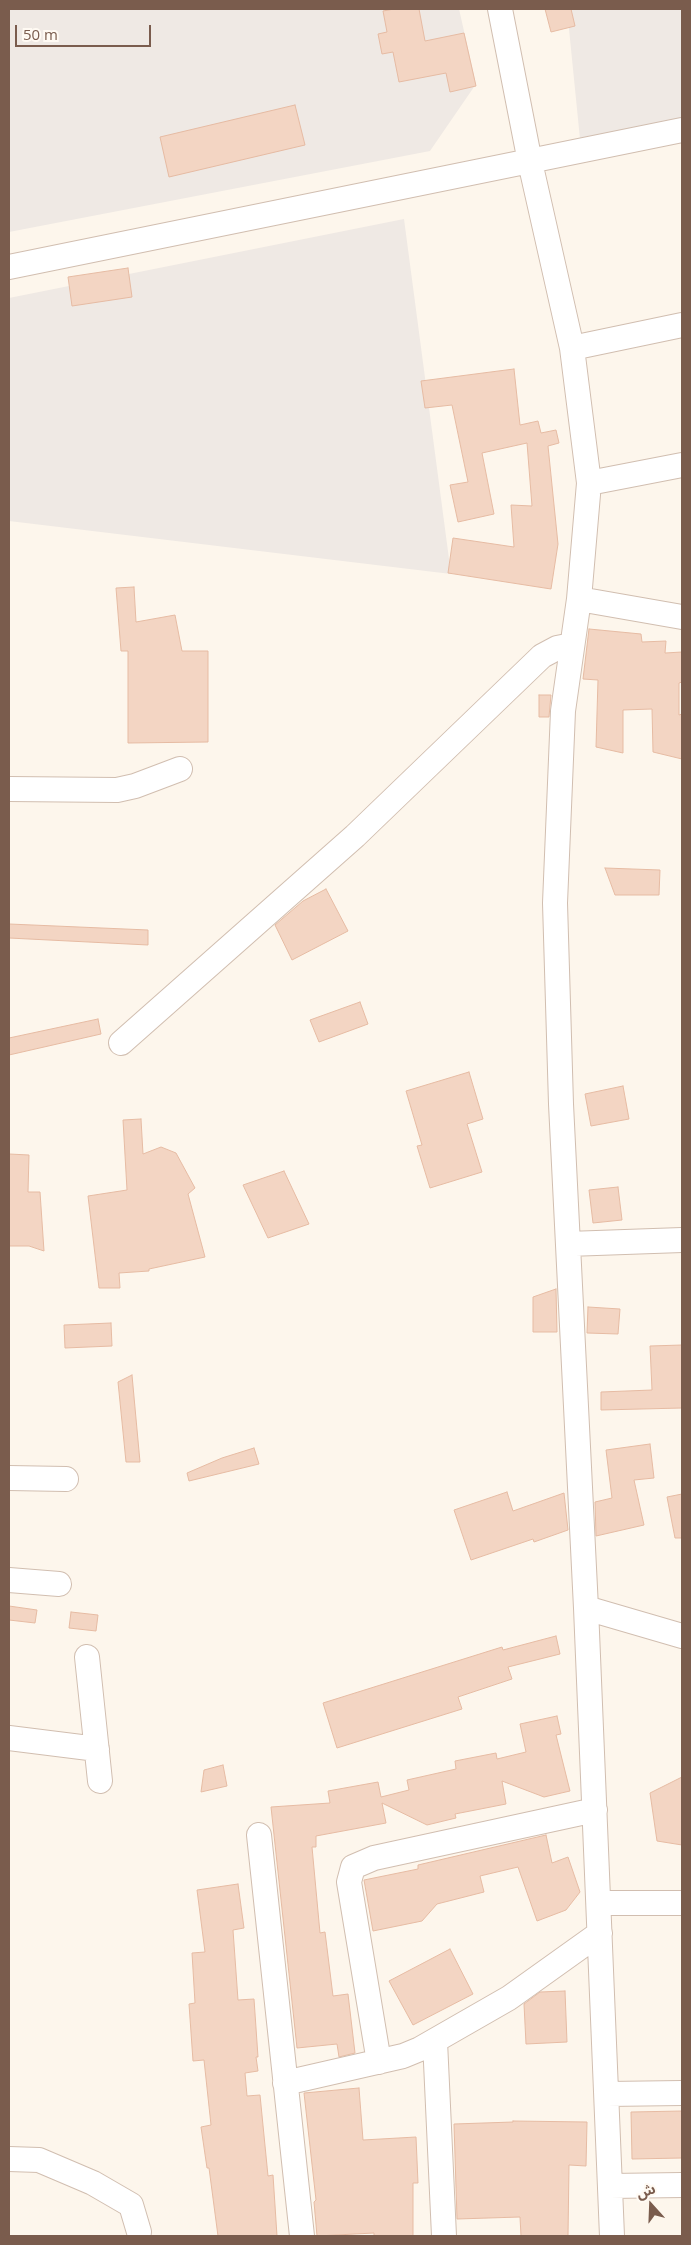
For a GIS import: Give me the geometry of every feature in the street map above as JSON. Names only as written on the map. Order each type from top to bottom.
[{"type":"street","points":[[500,9],[530,162],[572,348],[589,483],[579,599],[563,711],[555,903],[561,1104],[586,1608],[612,2236]]},
{"type":"street","points":[[9,267],[682,130]]},
{"type":"street","points":[[572,348],[682,325]]},
{"type":"street","points":[[589,483],[682,465]]},
{"type":"street","points":[[579,599],[682,617]]},
{"type":"street","points":[[121,1043],[356,836],[542,656],[557,648],[572,645]]},
{"type":"street","points":[[9,789],[117,790],[134,786],[180,768]]},
{"type":"street","points":[[568,1244],[682,1240]]},
{"type":"street","points":[[9,1478],[66,1479]]},
{"type":"street","points":[[9,1580],[59,1584]]},
{"type":"street","points":[[586,1608],[682,1636]]},
{"type":"street","points":[[87,1658],[100,1781]]},
{"type":"street","points":[[9,1738],[97,1749]]},
{"type":"street","points":[[379,2062],[350,1882],[353,1867],[374,1858],[595,1810]]},
{"type":"street","points":[[259,1835],[302,2236]]},
{"type":"street","points":[[599,1904],[682,1903]]},
{"type":"street","points":[[285,2083],[403,2056],[435,2041],[509,1998],[600,1933]]},
{"type":"street","points":[[435,2041],[444,2236]]},
{"type":"street","points":[[607,2094],[682,2093]]},
{"type":"street","points":[[9,2159],[39,2160],[93,2183],[131,2205],[139,2232]]},
{"type":"street","points":[[610,2186],[682,2186]]},
{"type":"shaded area","points":[[9,9],[459,9],[476,84],[430,151],[9,232]]},
{"type":"shaded area","points":[[567,9],[682,9],[682,138],[581,149]]},
{"type":"shaded area","points":[[404,219],[451,574],[9,521],[9,298]]},
{"type":"building","points":[[419,9],[425,41],[464,33],[476,86],[450,92],[446,73],[399,82],[393,52],[382,54],[378,34],[387,32],[383,11]]},
{"type":"building","points":[[545,9],[571,9],[575,26],[551,32]]},
{"type":"building","points":[[295,105],[305,145],[169,177],[160,137]]},
{"type":"building","points":[[128,268],[132,297],[72,306],[68,277]]},
{"type":"building","points":[[514,369],[520,425],[538,421],[541,433],[556,430],[559,443],[548,446],[558,544],[551,589],[448,573],[453,538],[514,547],[511,505],[532,506],[527,443],[482,453],[494,514],[458,522],[450,485],[468,482],[452,405],[425,408],[421,381]]},
{"type":"building","points":[[134,587],[136,622],[175,615],[182,651],[208,651],[208,742],[128,743],[128,651],[121,651],[116,588]]},
{"type":"building","points":[[589,629],[641,634],[642,642],[666,641],[665,653],[682,652],[682,682],[679,683],[679,715],[682,714],[682,759],[653,752],[652,709],[623,710],[623,753],[596,747],[598,680],[583,679]]},
{"type":"building","points":[[539,695],[551,695],[549,717],[539,717]]},
{"type":"building","points":[[605,868],[660,870],[659,895],[615,895]]},
{"type":"building","points":[[326,889],[348,931],[292,960],[275,925],[303,901]]},
{"type":"building","points":[[9,924],[148,930],[148,945],[9,938]]},
{"type":"building","points":[[360,1002],[368,1024],[319,1042],[310,1020]]},
{"type":"building","points":[[98,1019],[101,1034],[9,1055],[9,1038]]},
{"type":"building","points":[[469,1072],[483,1119],[467,1124],[482,1172],[430,1188],[417,1146],[422,1145],[406,1091]]},
{"type":"building","points":[[623,1086],[629,1119],[591,1126],[585,1094]]},
{"type":"building","points":[[141,1119],[143,1154],[161,1147],[176,1153],[195,1188],[188,1194],[205,1257],[149,1269],[149,1271],[119,1273],[120,1288],[99,1288],[88,1196],[127,1190],[123,1120]]},
{"type":"building","points":[[9,1154],[29,1155],[28,1192],[40,1192],[44,1251],[29,1246],[9,1246]]},
{"type":"building","points":[[284,1171],[309,1224],[268,1238],[243,1185]]},
{"type":"building","points":[[618,1187],[622,1220],[593,1223],[589,1190]]},
{"type":"building","points":[[556,1289],[557,1332],[533,1332],[533,1297]]},
{"type":"building","points":[[588,1307],[620,1309],[618,1334],[587,1333]]},
{"type":"building","points":[[111,1323],[112,1346],[65,1348],[64,1325]]},
{"type":"building","points":[[682,1345],[682,1408],[601,1410],[601,1392],[652,1390],[650,1346]]},
{"type":"building","points":[[132,1375],[140,1462],[126,1462],[118,1382]]},
{"type":"building","points":[[650,1444],[654,1478],[634,1480],[644,1525],[596,1536],[595,1502],[612,1498],[606,1450]]},
{"type":"building","points":[[254,1448],[259,1464],[189,1481],[187,1473],[222,1458]]},
{"type":"building","points":[[507,1492],[513,1511],[564,1493],[568,1530],[534,1542],[533,1539],[471,1560],[454,1510]]},
{"type":"building","points":[[682,1494],[682,1538],[675,1538],[667,1497]]},
{"type":"building","points":[[9,1606],[37,1610],[35,1623],[9,1620]]},
{"type":"building","points":[[71,1612],[98,1615],[96,1631],[69,1628]]},
{"type":"building","points":[[556,1636],[560,1654],[508,1667],[512,1679],[458,1697],[462,1709],[337,1748],[323,1703],[502,1647],[503,1650]]},
{"type":"building","points":[[557,1716],[561,1734],[556,1735],[570,1791],[544,1797],[502,1781],[506,1804],[455,1814],[456,1818],[427,1825],[382,1803],[386,1823],[316,1836],[316,1847],[312,1847],[320,1933],[325,1932],[333,1996],[348,1994],[355,2053],[339,2057],[337,2044],[297,2048],[271,1807],[330,1803],[328,1791],[378,1782],[381,1797],[409,1790],[407,1780],[456,1769],[455,1761],[496,1753],[497,1759],[526,1752],[520,1724]]},
{"type":"building","points":[[223,1765],[227,1786],[201,1792],[204,1770]]},
{"type":"building","points":[[682,1777],[682,1845],[657,1841],[650,1793]]},
{"type":"building","points":[[546,1835],[552,1863],[568,1857],[580,1892],[566,1910],[537,1921],[518,1867],[480,1876],[484,1892],[437,1904],[422,1921],[373,1931],[364,1880],[418,1869],[418,1865]]},
{"type":"building","points":[[238,1884],[244,1928],[233,1930],[238,2000],[254,1999],[258,2057],[256,2057],[258,2071],[245,2073],[247,2096],[260,2095],[268,2176],[273,2175],[277,2236],[218,2236],[209,2168],[207,2168],[201,2127],[211,2125],[204,2060],[193,2061],[189,2004],[195,2003],[192,1953],[205,1952],[197,1890]]},
{"type":"building","points":[[450,1949],[473,1994],[413,2025],[389,1981]]},
{"type":"building","points":[[565,1991],[567,2042],[526,2044],[524,2004],[540,1992]]},
{"type":"building","points":[[359,2088],[363,2140],[416,2137],[418,2183],[413,2183],[413,2236],[374,2236],[374,2233],[317,2236],[314,2202],[316,2200],[304,2093]]},
{"type":"building","points":[[682,2111],[682,2158],[632,2159],[631,2112]]},
{"type":"building","points":[[513,2121],[587,2122],[586,2166],[569,2165],[568,2236],[521,2236],[520,2217],[457,2219],[454,2124]]}]
